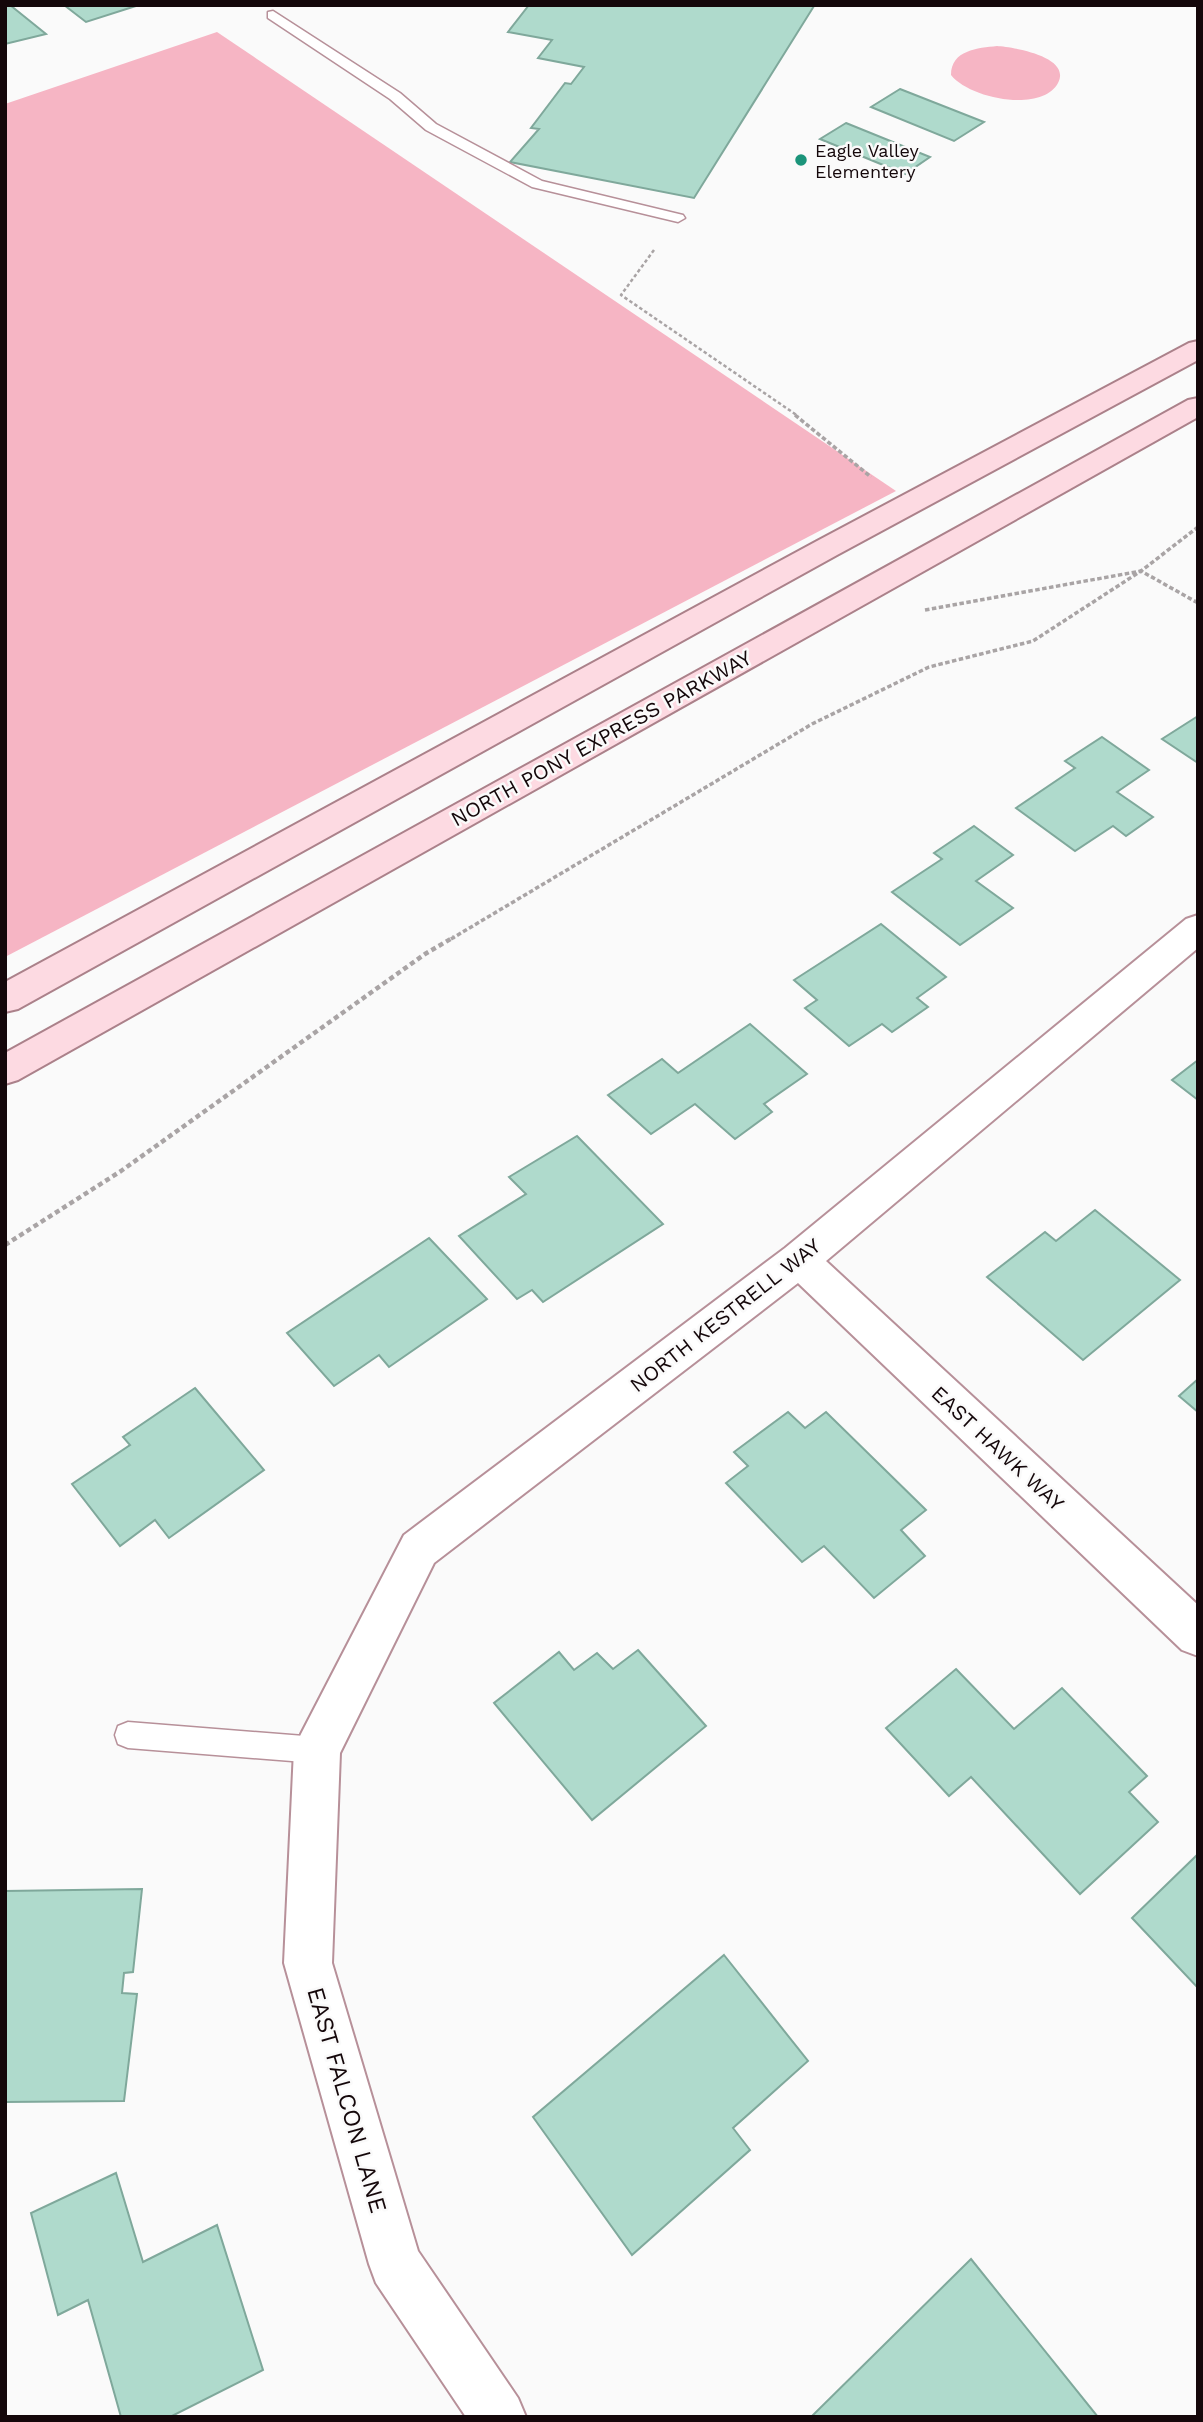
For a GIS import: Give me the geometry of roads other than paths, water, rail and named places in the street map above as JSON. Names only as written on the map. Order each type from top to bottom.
[{"type":"main road","points":[[5,999],[814,555],[1198,349]]},
{"type":"main road","name":"NORTH PONY EXPRESS PARKWAY","points":[[5,1070],[1198,406]]},
{"type":"street","name":"NORTH KESTRELL WAY","points":[[317,1751],[419,1549],[799,1261],[1198,928]]},
{"type":"street","name":"EAST HAWK WAY","points":[[799,1261],[1198,1635]]},
{"type":"street","name":"EAST FALCON LANE","points":[[317,1751],[308,1963],[395,2264],[499,2417]]},
{"type":"lane","points":[[273,15],[394,96],[431,127],[537,184],[678,218]]},
{"type":"lane","points":[[128,1735],[317,1751]]},
{"type":"place","name":"Eagle Valley Elementery","points":[[801,160]]}]
